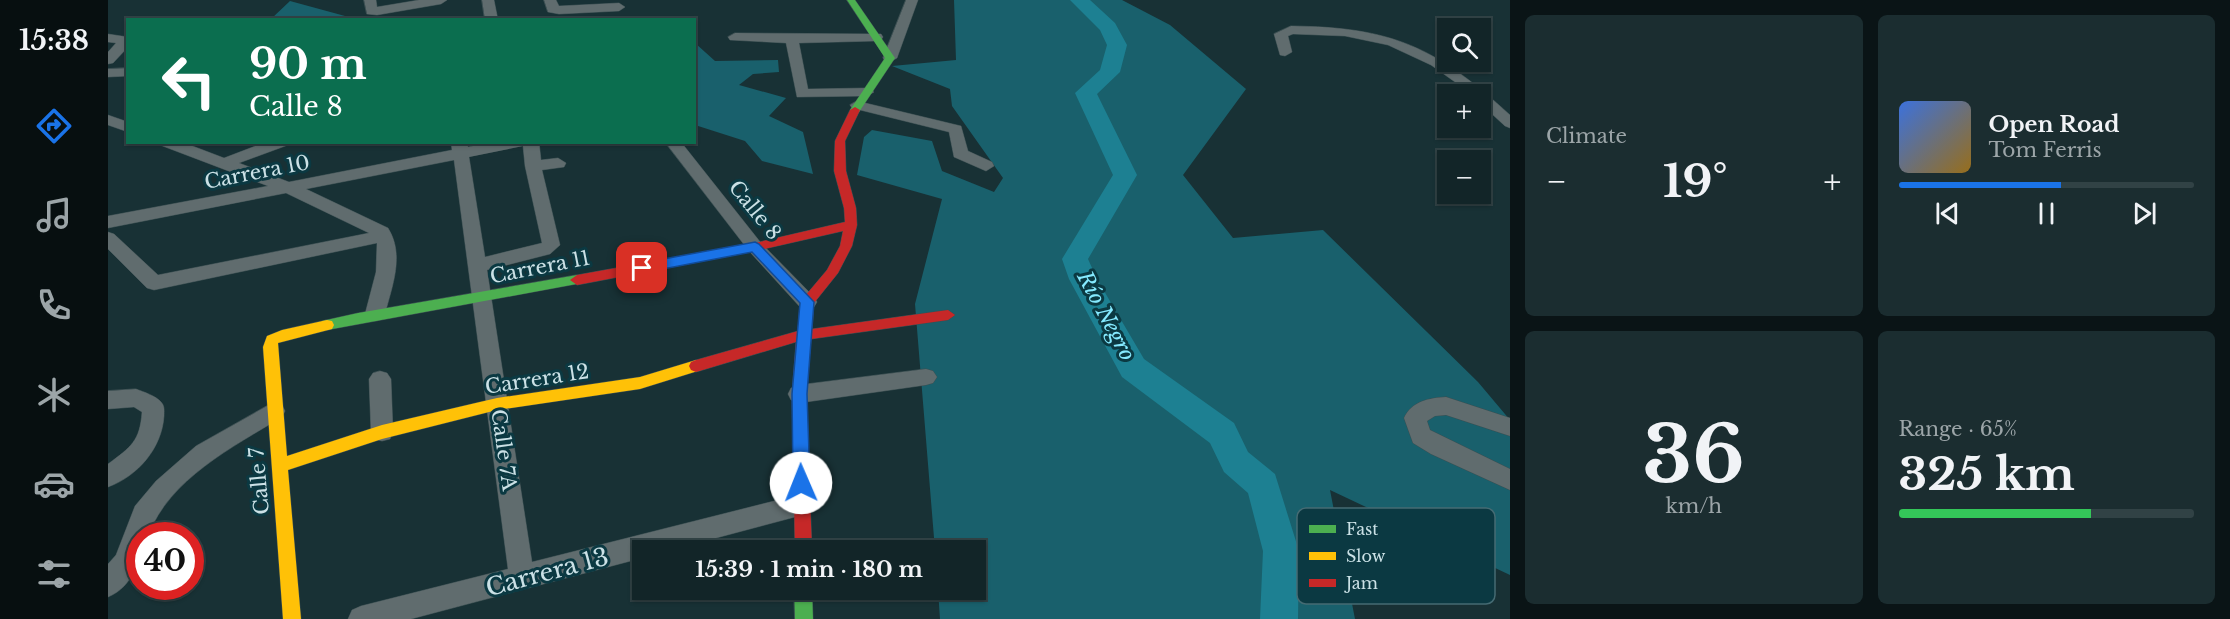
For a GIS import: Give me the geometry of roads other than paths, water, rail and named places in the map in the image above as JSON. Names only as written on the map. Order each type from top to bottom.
[{"type":"street","points":[[488,0],[492,18]]},
{"type":"street","points":[[550,0],[552,9],[559,10],[621,3]]},
{"type":"street","points":[[851,0],[890,58]]},
{"type":"street","points":[[803,540],[799,394],[807,302],[832,273],[846,246],[851,225],[850,208],[840,171],[840,141],[857,105],[890,58],[912,0]]},
{"type":"street","points":[[370,5],[433,1]]},
{"type":"street","points":[[611,18],[621,3]]},
{"type":"street","points":[[1285,52],[1281,34],[1291,30],[1374,36],[1412,49],[1448,69],[1466,84]]},
{"type":"street","points":[[735,37],[792,39],[876,36]]},
{"type":"street","points":[[108,38],[124,39],[124,43],[108,60]]},
{"type":"street","points":[[792,39],[802,94],[867,92]]},
{"type":"street","points":[[108,73],[126,72]]},
{"type":"street","points":[[857,105],[956,129],[960,153],[986,166]]},
{"type":"street","points":[[1491,105],[1510,123]]},
{"type":"street","points":[[108,120],[126,127]]},
{"type":"street","points":[[171,144],[290,188],[381,232],[389,251],[375,314]]},
{"type":"street","points":[[222,164],[277,144]]},
{"type":"street","name":"Carrera 10","points":[[108,222],[290,188],[459,148],[500,144]]},
{"type":"street","points":[[478,265],[544,250],[551,245],[533,166],[531,144]]},
{"type":"street","name":"Calle 8","points":[[674,144],[755,247],[807,302]]},
{"type":"street","name":"Calle 7A","points":[[459,148],[483,298],[522,579]]},
{"type":"street","points":[[533,166],[558,163]]},
{"type":"street","name":"Carrera 11","points":[[272,340],[282,335],[375,314],[483,298],[755,247],[851,225]]},
{"type":"street","points":[[108,238],[154,283],[384,236]]},
{"type":"street","name":"Carrera 12","points":[[278,465],[382,432],[497,404],[640,382],[803,335],[948,315]]},
{"type":"street","name":"Calle 7","points":[[272,340],[270,347],[274,411],[292,619]]},
{"type":"street","points":[[799,394],[926,377]]},
{"type":"street","points":[[380,379],[382,432]]},
{"type":"street","points":[[108,400],[136,398],[153,407],[153,426],[147,447],[108,477]]},
{"type":"street","points":[[1510,427],[1446,406],[1430,407],[1415,418],[1421,436],[1439,447],[1510,480]]},
{"type":"street","points":[[108,584],[125,563],[144,514],[164,489],[204,453],[274,411]]},
{"type":"street","name":"Carrera 13","points":[[361,619],[802,505]]},
{"type":"street","points":[[803,600],[804,619]]},
{"type":"waterway","name":"Río Negro","points":[[1079,0],[1108,27],[1117,45],[1110,72],[1086,93],[1125,175],[1075,259],[1083,279],[1133,368],[1222,433],[1236,462],[1263,485],[1281,551],[1279,619]]}]
